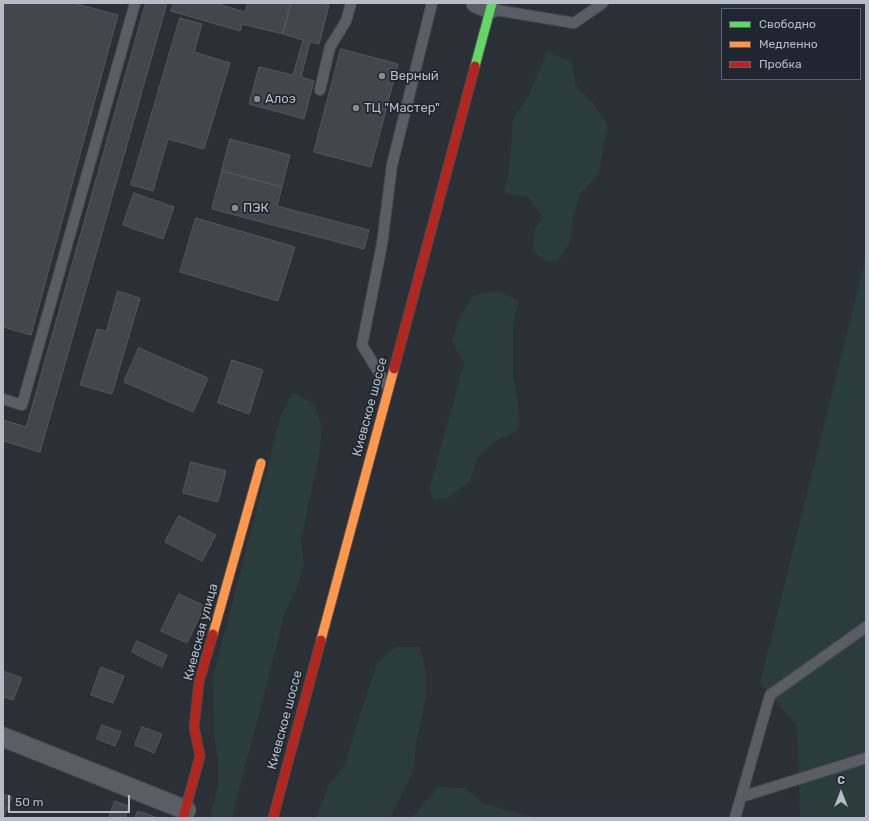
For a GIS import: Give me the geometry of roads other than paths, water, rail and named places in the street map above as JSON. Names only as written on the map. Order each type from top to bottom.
[{"type":"main road","name":"Киевское шоссе","points":[[272,818],[388,388],[486,5]]},
{"type":"main road","name":"Киевская улица","points":[[185,814],[200,756],[194,727],[199,682],[261,463]]},
{"type":"street","points":[[3,737],[185,814]]},
{"type":"lane","points":[[3,400],[22,405],[135,3]]},
{"type":"lane","points":[[320,90],[330,47],[346,21],[351,3]]},
{"type":"lane","points":[[388,388],[362,346],[382,244],[392,165],[432,3]]},
{"type":"lane","points":[[486,5],[574,23],[603,3]]},
{"type":"lane","points":[[735,818],[770,695],[866,627]]},
{"type":"lane","points":[[742,797],[866,758]]},
{"type":"place","name":"Верный","points":[[382,76]]},
{"type":"place","name":"Алоэ","points":[[257,99]]},
{"type":"place","name":"ТЦ \"Мастер\"","points":[[356,108]]},
{"type":"place","name":"ПЭК","points":[[235,208]]}]
